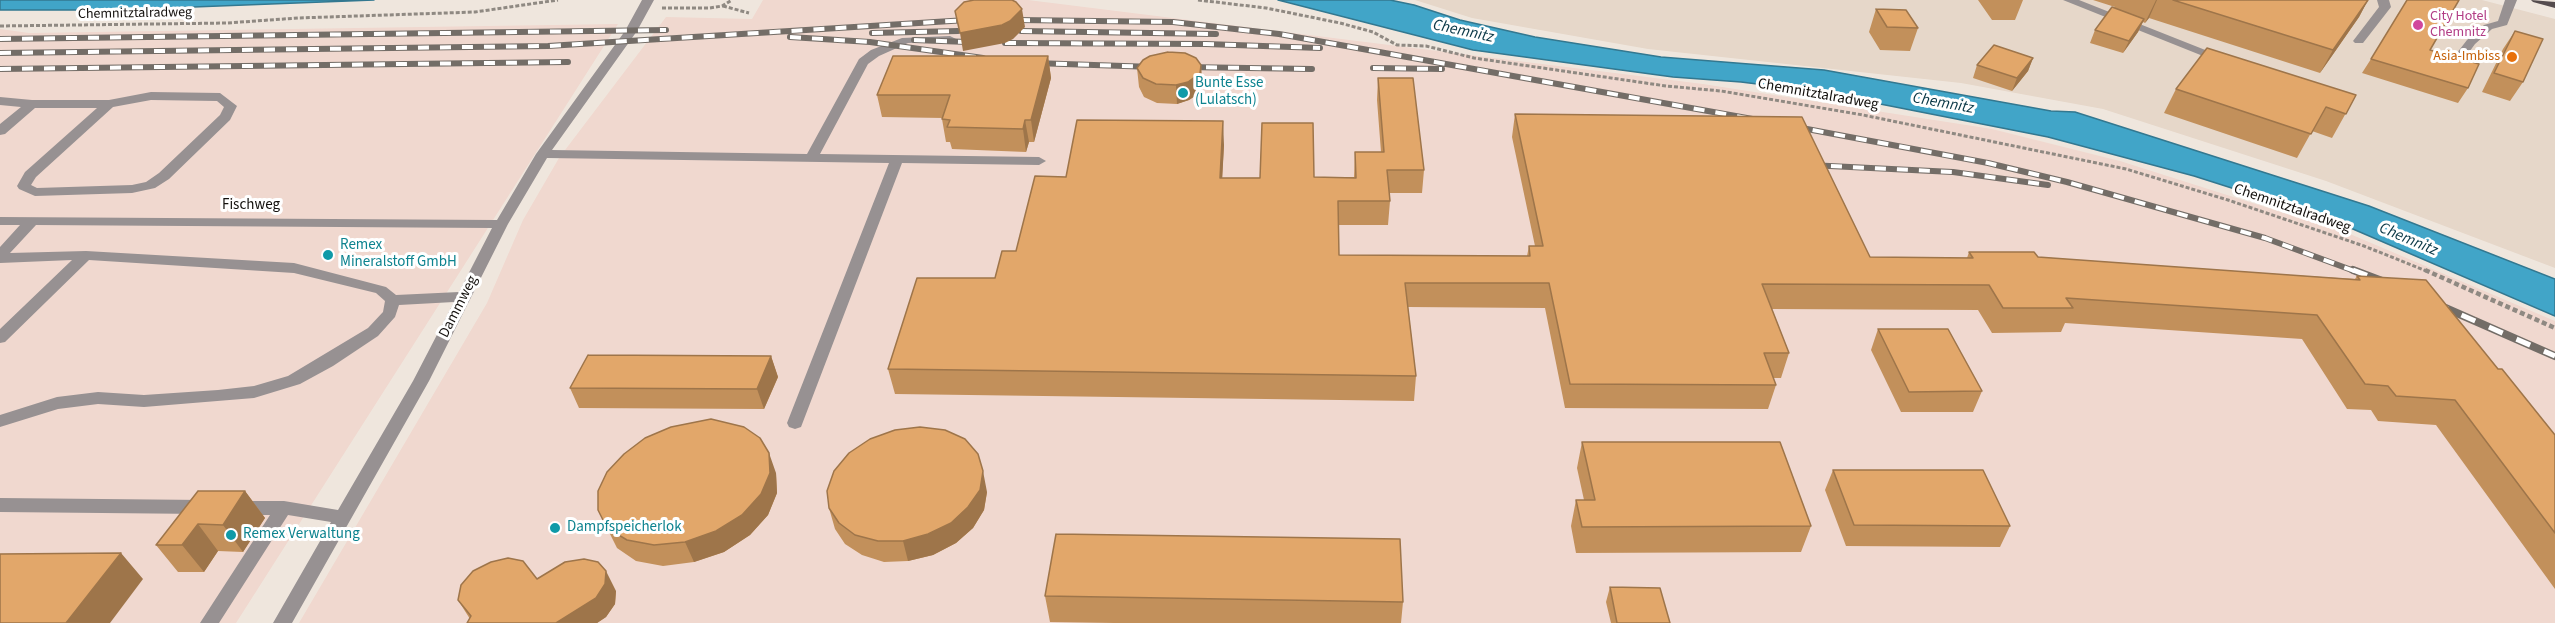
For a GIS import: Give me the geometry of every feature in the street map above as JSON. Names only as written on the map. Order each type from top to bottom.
[{"type":"main road","points":[[2537,0],[2555,5]]},
{"type":"street","points":[[2069,0],[2235,64]]},
{"type":"street","points":[[2359,41],[2385,7],[2383,0]]},
{"type":"street","points":[[2452,67],[2471,42],[2488,27],[2503,23],[2511,0]]},
{"type":"street","name":"Dammweg","points":[[282,623],[421,381],[501,224],[543,154],[624,41],[646,4]]},
{"type":"street","points":[[812,157],[863,62],[875,53],[906,40],[950,39]]},
{"type":"street","points":[[0,101],[32,104],[109,104],[151,96],[220,97],[231,106],[226,117],[164,176],[150,185],[132,189],[35,192],[24,186],[30,175],[109,104]]},
{"type":"street","points":[[0,131],[32,104]]},
{"type":"street","points":[[543,154],[1039,161]]},
{"type":"street","points":[[795,423],[897,159]]},
{"type":"street","name":"Fischweg","points":[[0,221],[501,224]]},
{"type":"street","points":[[0,256],[32,221]]},
{"type":"street","points":[[0,256],[86,255],[294,268],[381,290],[393,300],[464,297]]},
{"type":"street","points":[[0,338],[86,255]]},
{"type":"street","points":[[0,421],[57,403],[98,398],[144,401],[218,396],[254,392],[284,383],[327,362],[373,332],[390,314],[393,300]]},
{"type":"street","points":[[0,506],[284,508],[343,517]]},
{"type":"street","points":[[209,623],[284,508]]},
{"type":"path","name":"Chemnitztalradweg","points":[[0,26],[227,23],[298,18],[475,12],[558,0]]},
{"type":"path","points":[[646,4],[710,8],[722,6],[732,0]]},
{"type":"path","name":"Chemnitztalradweg","points":[[1198,0],[1266,8],[1340,23],[1373,32],[1397,45],[1426,46],[1474,58],[1666,86],[1731,92],[1863,114],[2126,170],[2228,200],[2354,243],[2422,269],[2555,328]]},
{"type":"path","points":[[722,6],[749,13]]},
{"type":"shaded area","points":[[763,0],[1028,0],[1703,84],[1992,129],[2120,161],[2350,234],[2555,321],[2555,623],[299,623],[487,303],[523,220],[559,158],[666,17],[752,19]]},
{"type":"shaded area","points":[[1415,0],[2482,0],[2555,19],[2555,268],[2326,181],[2103,109],[1961,83],[1648,49],[1472,18]]},
{"type":"shaded area","points":[[618,24],[236,623],[0,623],[0,29],[29,33]]},
{"type":"water","points":[[0,0],[374,0],[116,10],[0,10]]},
{"type":"water","name":"Chemnitz","points":[[1278,0],[1390,0],[1460,20],[1535,37],[1661,57],[1824,70],[2051,111],[2075,112],[2369,206],[2555,279],[2555,316],[2332,220],[2194,176],[2048,137],[1814,91],[1673,77],[1473,50]]},
{"type":"building","points":[[1012,0],[1022,9],[1010,21],[1002,25],[960,33],[955,11],[964,2]]},
{"type":"building","points":[[2173,0],[2368,0],[2333,50]]},
{"type":"building","points":[[2407,0],[2459,0],[2430,50],[2479,64],[2468,88],[2371,59]]},
{"type":"building","points":[[2112,7],[2144,19],[2129,41],[2095,30]]},
{"type":"building","points":[[1876,9],[1906,10],[1918,28],[1887,27]]},
{"type":"building","points":[[2515,31],[2543,39],[2523,82],[2494,73]]},
{"type":"building","points":[[1994,45],[2033,58],[2017,78],[1977,65]]},
{"type":"building","points":[[2207,48],[2356,95],[2346,114],[2326,107],[2311,134],[2176,89]]},
{"type":"building","points":[[1168,52],[1185,53],[1196,58],[1201,65],[1200,73],[1188,82],[1176,85],[1156,84],[1143,78],[1137,68],[1143,60]]},
{"type":"building","points":[[893,56],[1048,56],[1031,120],[1025,120],[1023,129],[947,127],[950,120],[942,119],[950,95],[877,95]]},
{"type":"building","points":[[1378,78],[1413,78],[1424,170],[1387,170],[1390,201],[1338,201],[1339,255],[1530,256],[1529,246],[1543,246],[1515,114],[1802,117],[1870,257],[1973,258],[1969,252],[2034,252],[2038,257],[2360,280],[2357,276],[2426,280],[2555,435],[2555,533],[2455,400],[2396,396],[2388,386],[2365,384],[2317,315],[2066,298],[2073,308],[2003,308],[1989,285],[1762,284],[1789,353],[1764,353],[1776,385],[1570,384],[1549,283],[1405,283],[1416,376],[888,369],[917,278],[995,278],[1002,251],[1016,251],[1035,176],[1066,177],[1077,120],[1223,121],[1220,178],[1260,178],[1262,123],[1313,123],[1314,177],[1356,178],[1355,152],[1384,152]]},
{"type":"building","points":[[1878,329],[1948,329],[1982,391],[1909,392]]},
{"type":"building","points":[[588,355],[771,356],[757,389],[570,388]]},
{"type":"building","points":[[711,419],[744,427],[760,438],[769,453],[770,473],[761,494],[742,515],[716,531],[685,542],[654,545],[627,540],[607,528],[598,510],[598,491],[607,472],[624,454],[645,438],[671,427]]},
{"type":"building","points":[[920,427],[945,430],[965,439],[978,454],[983,471],[980,490],[968,507],[951,523],[928,534],[903,541],[878,541],[855,535],[839,523],[829,508],[827,491],[834,471],[849,453],[870,439],[895,430]]},
{"type":"building","points":[[1582,442],[1780,442],[1811,526],[1582,527],[1576,500],[1595,500]]},
{"type":"building","points":[[1833,470],[1983,470],[2010,526],[1854,525]]},
{"type":"building","points":[[198,491],[245,491],[223,525],[198,524],[182,545],[156,545]]},
{"type":"building","points":[[1056,534],[1400,539],[1403,602],[1045,596]]},
{"type":"building","points":[[121,553],[66,623],[0,623],[0,554]]},
{"type":"building","points":[[508,558],[523,561],[537,579],[565,562],[584,559],[598,562],[606,571],[605,584],[596,598],[556,623],[467,623],[471,616],[458,600],[461,585],[473,571],[491,562]]},
{"type":"building","points":[[1610,587],[1660,588],[1670,623],[1617,623]]},
{"type":"railway","points":[[0,53],[548,46],[967,20]]},
{"type":"railway","points":[[1019,20],[1173,22],[1279,34],[1758,120]]},
{"type":"railway","points":[[0,39],[666,30]]},
{"type":"railway","points":[[872,33],[958,31]]},
{"type":"railway","points":[[1021,31],[1216,34]]},
{"type":"railway","points":[[790,37],[870,42],[983,58]]},
{"type":"railway","points":[[914,40],[968,42]]},
{"type":"railway","points":[[1005,43],[1206,44],[1320,48]]},
{"type":"railway","points":[[0,69],[568,62]]},
{"type":"railway","points":[[1034,63],[1154,67]]},
{"type":"railway","points":[[1184,67],[1312,69]]},
{"type":"railway","points":[[1373,68],[1442,69]]},
{"type":"railway","points":[[1791,126],[1988,163],[2067,182],[2265,238],[2357,272]]},
{"type":"railway","points":[[1809,165],[1953,172],[2048,185]]},
{"type":"railway","points":[[2353,270],[2390,284]]},
{"type":"railway","points":[[2434,303],[2555,356]]},
{"type":"place","name":"City Hotel Chemnitz","points":[[2418,25]]},
{"type":"place","name":"Asia-Imbiss","points":[[2512,57]]},
{"type":"place","name":"Bunte Esse (Lulatsch)","points":[[1183,93]]},
{"type":"place","name":"Remex Mineralstoff GmbH","points":[[328,255]]},
{"type":"place","name":"Dampfspeicherlok","points":[[555,528]]},
{"type":"place","name":"Remex Verwaltung","points":[[231,535]]}]
